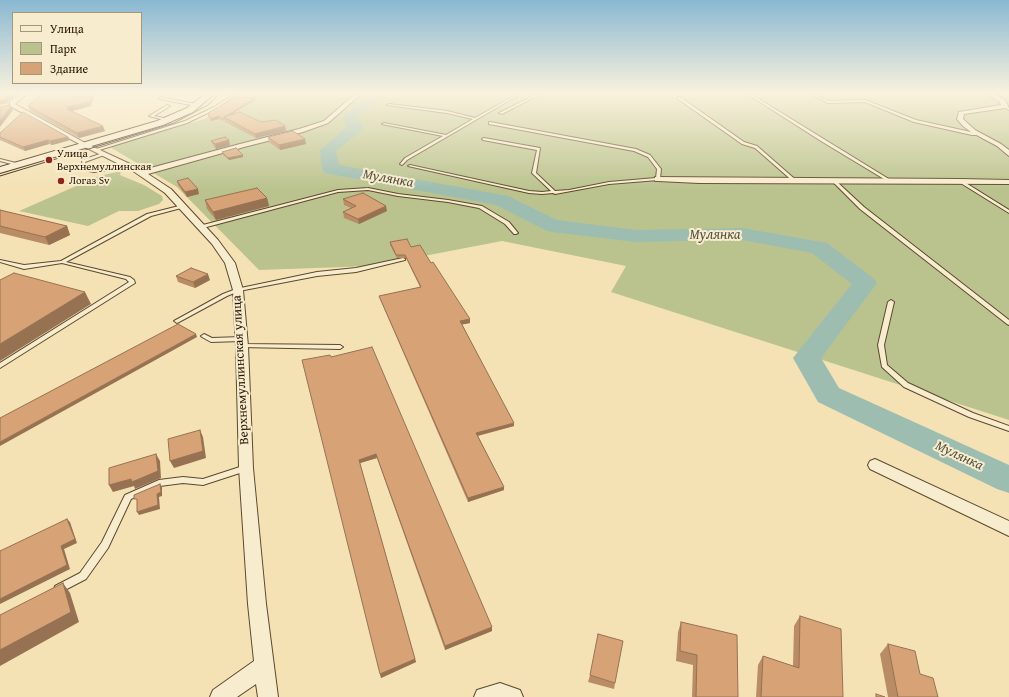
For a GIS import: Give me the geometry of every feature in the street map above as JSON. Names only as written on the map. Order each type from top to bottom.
[{"type":"street","name":"Верхнемуллинская улица","points":[[47,126],[94,150],[126,164],[168,191],[202,227],[230,263],[238,290],[246,468],[263,667],[268,697]]},
{"type":"street","points":[[0,170],[94,150],[152,126]]},
{"type":"street","points":[[142,173],[301,131],[316,126]]},
{"type":"street","points":[[966,126],[978,134],[1000,145],[1009,154]]},
{"type":"street","points":[[658,179],[796,182],[1009,182]]},
{"type":"street","points":[[875,465],[1009,529]]},
{"type":"street","points":[[220,697],[263,667]]},
{"type":"street","points":[[484,697],[500,693],[513,697]]},
{"type":"lane","points":[[126,164],[110,170],[94,171],[84,168],[83,161],[94,150],[174,126]]},
{"type":"lane","points":[[392,126],[446,136]]},
{"type":"lane","points":[[402,164],[406,159],[464,126]]},
{"type":"lane","points":[[410,166],[529,192],[555,193],[609,183],[658,179],[659,169],[649,156],[634,150],[503,126]]},
{"type":"lane","points":[[719,126],[743,143],[756,147],[796,182]]},
{"type":"lane","points":[[799,126],[890,181]]},
{"type":"lane","points":[[935,126],[978,134]]},
{"type":"lane","points":[[484,139],[539,149],[534,172],[555,193]]},
{"type":"lane","points":[[0,160],[20,165]]},
{"type":"lane","points":[[960,181],[1009,212]]},
{"type":"lane","points":[[835,182],[868,213],[1009,322]]},
{"type":"lane","points":[[202,227],[338,192],[368,189],[398,195],[448,201],[480,208],[507,223],[516,233]]},
{"type":"lane","points":[[0,262],[24,267],[62,262],[149,215],[183,206]]},
{"type":"lane","points":[[177,322],[225,295],[238,290],[317,274],[356,270],[403,259]]},
{"type":"lane","points":[[0,366],[132,283],[132,280],[128,278],[62,262]]},
{"type":"lane","points":[[891,302],[880,345],[884,366],[906,385],[971,415],[1009,429]]},
{"type":"lane","points":[[204,336],[211,340],[340,347]]},
{"type":"lane","points":[[48,594],[83,576],[105,545],[128,497],[159,483],[183,480],[203,482],[246,468]]},
{"type":"green space","points":[[182,126],[1009,126],[1009,420],[611,292],[626,266],[502,241],[372,266],[259,270],[177,187],[110,147]]},
{"type":"green space","points":[[121,171],[120,175],[144,185],[162,196],[163,200],[159,204],[138,211],[119,211],[88,226],[19,211],[99,176]]},
{"type":"building","points":[[8,126],[47,126],[68,137],[50,141],[48,140],[23,147],[0,137],[0,133]]},
{"type":"building","points":[[63,126],[103,126],[77,133]]},
{"type":"building","points":[[240,126],[285,126],[255,134]]},
{"type":"building","points":[[293,131],[305,139],[279,145],[268,137]]},
{"type":"building","points":[[225,137],[229,140],[215,144],[211,141]]},
{"type":"building","points":[[236,148],[243,155],[228,158],[222,152]]},
{"type":"building","points":[[188,178],[198,189],[185,192],[177,181]]},
{"type":"building","points":[[257,188],[267,198],[213,212],[205,200]]},
{"type":"building","points":[[363,193],[386,206],[358,219],[343,212],[356,206],[343,199]]},
{"type":"building","points":[[0,210],[67,226],[45,237],[0,226]]},
{"type":"building","points":[[407,239],[411,247],[420,245],[431,263],[433,262],[470,319],[460,321],[514,423],[476,433],[504,487],[468,498],[379,296],[421,287],[405,255],[396,255],[390,242]]},
{"type":"building","points":[[191,268],[208,274],[193,282],[176,276]]},
{"type":"building","points":[[14,273],[85,292],[0,344],[0,280]]},
{"type":"building","points":[[178,324],[196,334],[0,442],[0,418]]},
{"type":"building","points":[[372,347],[492,627],[445,646],[376,454],[359,460],[415,659],[380,674],[302,360],[330,355],[331,357]]},
{"type":"building","points":[[200,430],[203,451],[170,461],[168,439]]},
{"type":"building","points":[[156,454],[158,471],[132,482],[131,479],[109,485],[109,468]]},
{"type":"building","points":[[160,484],[161,492],[157,494],[158,505],[137,512],[137,499],[134,499],[134,495]]},
{"type":"building","points":[[67,519],[75,539],[61,546],[67,565],[0,599],[0,551]]},
{"type":"building","points":[[63,583],[71,612],[0,650],[0,615]]},
{"type":"building","points":[[800,616],[841,629],[843,697],[761,697],[763,656],[799,668]]},
{"type":"building","points":[[681,622],[737,635],[738,697],[696,697],[697,655],[680,651]]},
{"type":"building","points":[[598,634],[623,641],[615,683],[590,675]]},
{"type":"building","points":[[888,644],[915,651],[920,674],[933,678],[938,697],[898,697]]},
{"type":"building","points":[[876,694],[885,697],[876,697]]},
{"type":"waterway","name":"Мулянка","points":[[356,126],[357,127],[328,150],[331,169],[501,200],[552,226],[636,236],[742,234],[819,248],[865,283],[807,358],[828,395],[1009,480]]},
{"type":"tram line","points":[[0,176],[166,126]]},
{"type":"place","name":"Улица Верхнемуллинская","points":[[49,160]]},
{"type":"place","name":"Логаз Sv","points":[[61,181]]}]
